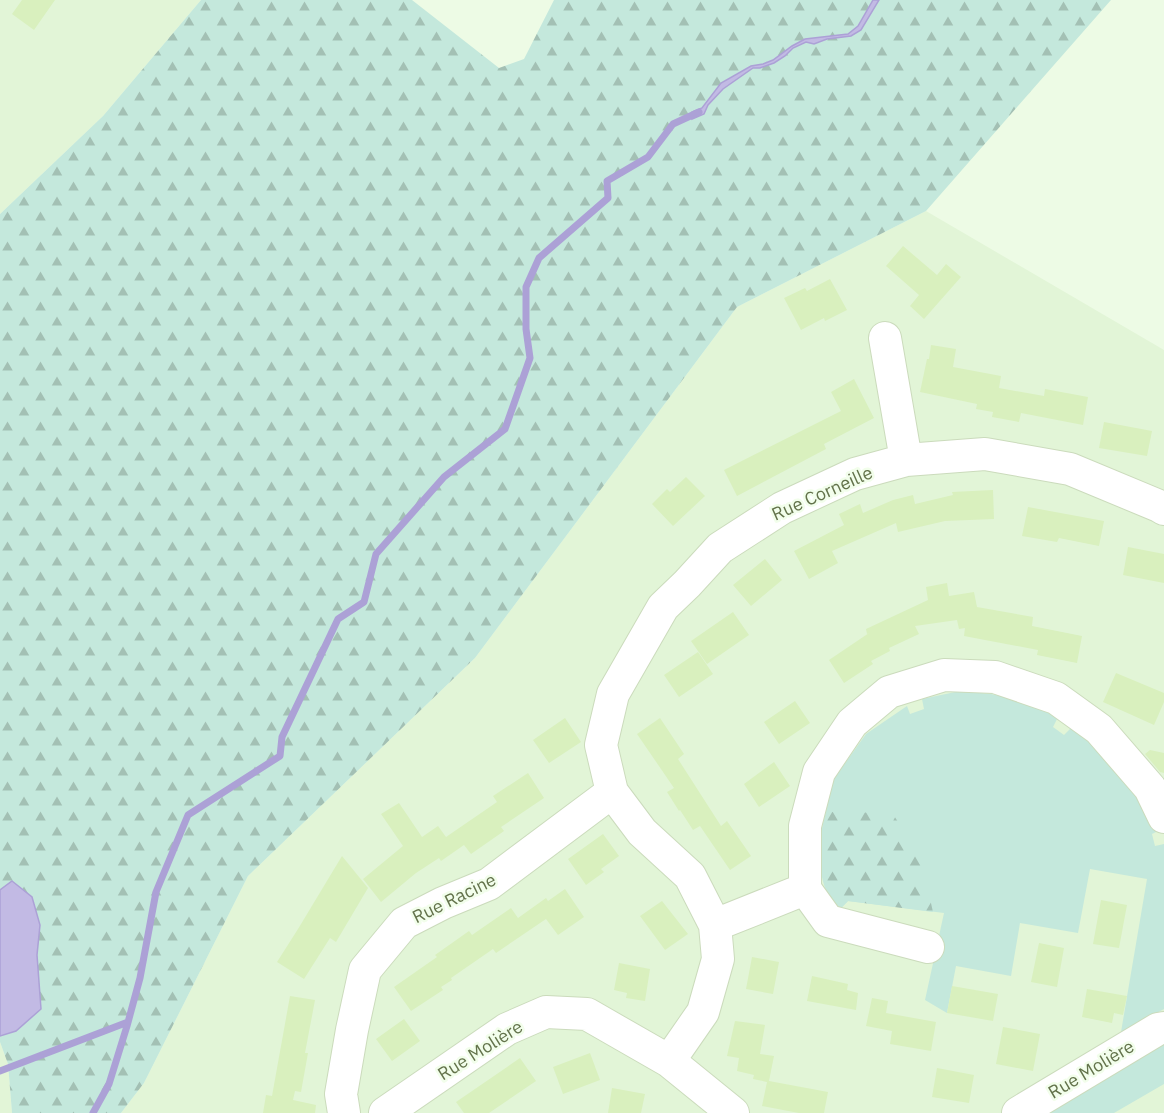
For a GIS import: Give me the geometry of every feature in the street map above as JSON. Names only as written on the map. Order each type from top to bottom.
[{"type":"street","points":[[885,338],[906,460]]},
{"type":"street","name":"Rue Corneille","points":[[669,1061],[703,1012],[718,959],[715,925],[690,876],[642,832],[612,792],[601,745],[613,694],[663,608],[720,548],[782,508],[855,474],[906,460],[985,454],[1070,469],[1162,500]]},
{"type":"street","points":[[928,947],[828,921],[805,889],[806,826],[819,772],[852,723],[889,692],[944,675],[994,677],[1056,698],[1099,729],[1150,788],[1164,817]]},
{"type":"street","name":"Rue Racine","points":[[344,1113],[341,1094],[351,1030],[365,970],[404,923],[443,903],[489,884],[612,792]]},
{"type":"street","points":[[715,925],[805,889]]},
{"type":"street","name":"Rue Molière","points":[[385,1113],[507,1029],[546,1012],[587,1014],[669,1061],[732,1113]]},
{"type":"street","name":"Rue Molière","points":[[1018,1113],[1158,1029],[1164,1028]]},
{"type":"shaded area","points":[[0,0],[201,0],[103,116],[0,214]]},
{"type":"shaded area","points":[[873,0],[879,0],[861,30],[851,36],[827,39],[814,44],[806,42],[793,48],[774,63],[753,68],[723,89],[708,105],[704,114],[692,119],[692,112],[702,108],[721,83],[751,66],[773,60],[805,39],[848,34],[858,26]]},
{"type":"shaded area","points":[[926,211],[1164,350],[1164,1113],[121,1113],[144,1083],[248,876],[475,658],[737,307]]},
{"type":"shaded area","points":[[12,881],[32,897],[40,925],[37,955],[41,1009],[16,1031],[0,1036],[0,890]]},
{"type":"shaded area","points":[[0,1042],[8,1064],[12,1113],[0,1113]]},
{"type":"green space","points":[[201,0],[412,0],[499,68],[524,59],[554,0],[1111,0],[926,211],[737,307],[475,658],[248,876],[144,1083],[121,1113],[12,1113],[8,1064],[0,1042],[0,214],[103,116]]},
{"type":"green space","points":[[960,691],[1020,700],[1058,717],[1053,727],[1064,735],[1072,727],[1098,747],[1135,789],[1160,830],[1152,834],[1155,846],[1164,844],[1164,1009],[1121,1032],[1147,879],[1090,869],[1078,933],[1020,923],[1011,976],[956,966],[947,1013],[925,1000],[944,913],[848,901],[838,911],[822,829],[833,780],[866,734],[907,706],[910,714],[924,709],[922,699]]},
{"type":"green space","points":[[826,812],[893,814],[921,859],[933,912],[848,901],[838,911],[824,885],[820,865],[820,843]]},
{"type":"green space","points":[[1164,1039],[1164,1084],[1114,1113],[1038,1113]]},
{"type":"building","points":[[22,0],[55,0],[34,30],[12,14]]},
{"type":"building","points":[[903,246],[937,275],[946,264],[961,277],[924,319],[910,306],[919,295],[886,266]]},
{"type":"building","points":[[830,279],[847,310],[825,321],[824,318],[801,330],[784,298],[805,288],[807,291]]},
{"type":"building","points":[[931,345],[956,349],[953,367],[1001,376],[999,388],[1044,396],[1045,389],[1088,397],[1083,425],[1021,413],[1019,422],[992,417],[993,412],[976,409],[977,404],[920,392]]},
{"type":"building","points":[[854,379],[874,418],[824,444],[826,449],[737,496],[724,470],[841,411],[831,392]]},
{"type":"building","points":[[1104,422],[1152,431],[1147,456],[1099,448]]},
{"type":"building","points":[[686,477],[705,496],[673,526],[652,504],[667,489],[670,492]]},
{"type":"building","points":[[993,490],[994,519],[945,521],[898,532],[896,523],[832,551],[838,563],[809,579],[794,551],[844,525],[839,514],[860,504],[863,513],[893,500],[913,495],[915,504],[953,495],[952,492]]},
{"type":"building","points":[[1028,507],[1104,521],[1099,546],[1059,538],[1057,542],[1022,536]]},
{"type":"building","points":[[1128,547],[1164,554],[1164,583],[1123,575]]},
{"type":"building","points":[[765,559],[782,580],[751,606],[733,585]]},
{"type":"building","points":[[947,583],[949,596],[974,592],[977,607],[1033,617],[1032,626],[1082,636],[1077,663],[1037,655],[1038,650],[964,636],[965,628],[959,629],[957,620],[915,626],[919,634],[889,648],[890,651],[871,661],[873,664],[844,683],[829,660],[869,633],[867,634],[866,629],[928,600],[926,587]]},
{"type":"building","points":[[733,612],[749,635],[707,664],[691,641]]},
{"type":"building","points":[[698,652],[713,674],[679,697],[664,675]]},
{"type":"building","points":[[1116,673],[1164,693],[1164,702],[1154,725],[1103,702]]},
{"type":"building","points":[[795,701],[810,723],[779,744],[764,722]]},
{"type":"building","points":[[565,718],[581,742],[549,763],[533,740]]},
{"type":"building","points":[[660,718],[684,754],[678,759],[721,826],[727,821],[751,856],[730,870],[700,826],[693,830],[679,811],[667,792],[674,788],[637,734]]},
{"type":"building","points":[[1150,750],[1164,753],[1164,773],[1160,772],[1145,754]]},
{"type":"building","points":[[774,762],[790,786],[759,807],[744,784]]},
{"type":"building","points":[[528,773],[544,798],[501,827],[504,831],[471,854],[464,845],[441,861],[439,858],[416,873],[381,902],[363,879],[403,846],[381,814],[399,803],[422,837],[438,826],[446,837],[497,802],[493,796]]},
{"type":"building","points":[[603,834],[619,856],[601,869],[604,872],[586,885],[568,859]]},
{"type":"building","points":[[342,856],[368,888],[336,942],[330,938],[304,979],[277,962]]},
{"type":"building","points":[[565,889],[584,917],[558,935],[546,919],[496,953],[493,949],[451,978],[452,980],[441,987],[443,990],[411,1011],[394,987],[469,931],[472,935],[511,908],[518,918],[546,898],[548,901]]},
{"type":"building","points":[[1101,900],[1127,905],[1119,948],[1093,944]]},
{"type":"building","points":[[662,901],[688,934],[665,950],[640,916]]},
{"type":"building","points":[[1039,943],[1064,948],[1057,987],[1031,982]]},
{"type":"building","points":[[752,957],[779,962],[773,994],[746,989]]},
{"type":"building","points":[[619,963],[650,969],[645,1001],[626,998],[627,993],[614,990]]},
{"type":"building","points":[[812,976],[848,984],[847,990],[858,993],[856,1010],[807,1001]]},
{"type":"building","points":[[952,986],[998,994],[993,1021],[947,1013]]},
{"type":"building","points":[[1087,989],[1127,996],[1123,1015],[1114,1013],[1112,1023],[1082,1017]]},
{"type":"building","points":[[290,996],[315,1000],[305,1053],[308,1053],[301,1092],[295,1091],[293,1100],[316,1105],[315,1113],[263,1113],[266,1095],[272,1096]]},
{"type":"building","points":[[872,998],[888,1001],[886,1013],[936,1022],[931,1051],[890,1044],[892,1031],[866,1026]]},
{"type":"building","points":[[404,1019],[420,1041],[392,1061],[376,1039]]},
{"type":"building","points":[[735,1021],[765,1025],[760,1054],[774,1056],[769,1081],[828,1092],[824,1113],[799,1113],[762,1106],[767,1082],[753,1079],[754,1075],[737,1071],[739,1058],[727,1056]]},
{"type":"building","points":[[1003,1027],[1040,1034],[1033,1071],[996,1064]]},
{"type":"building","points":[[590,1053],[600,1080],[563,1094],[553,1067]]},
{"type":"building","points":[[520,1058],[536,1081],[489,1113],[464,1113],[456,1102]]},
{"type":"building","points":[[937,1068],[974,1075],[969,1103],[932,1097]]},
{"type":"building","points":[[612,1088],[645,1094],[641,1113],[608,1113]]},
{"type":"waterway","points":[[93,1113],[109,1084],[127,1026],[140,978],[156,892],[188,815],[280,756],[282,737],[338,619],[364,602],[376,554],[444,477],[505,429],[530,358],[526,329],[526,287],[539,258],[608,198],[607,181],[648,157],[673,124],[699,112]]},
{"type":"waterway","points":[[0,1071],[128,1022]]}]
